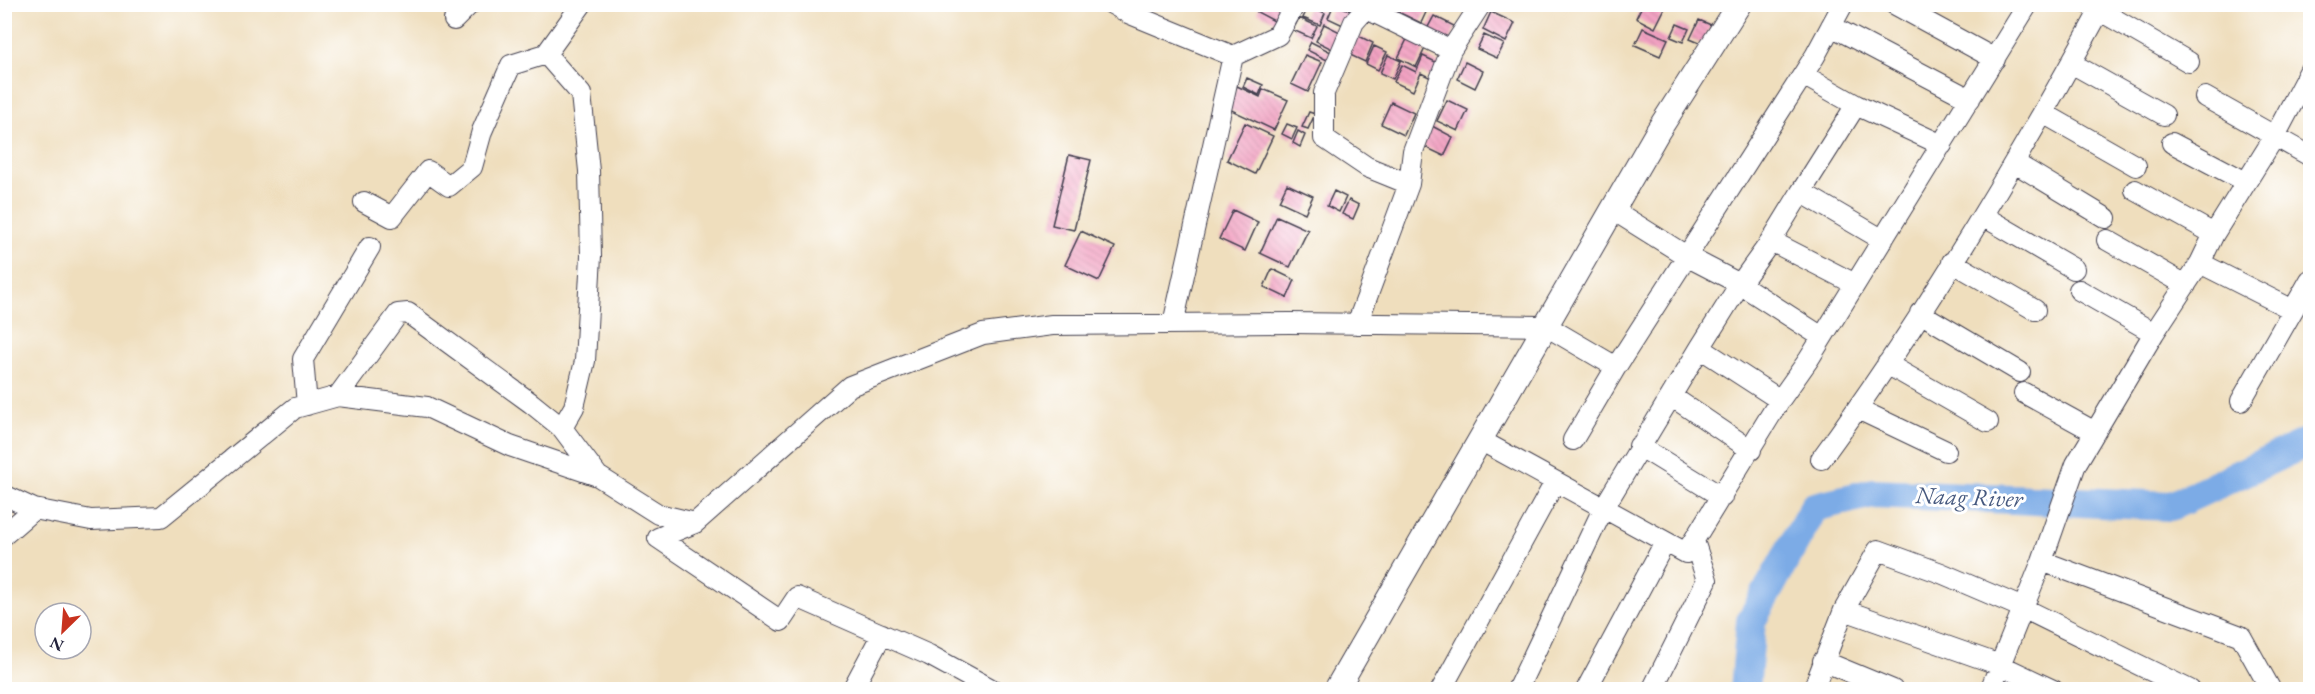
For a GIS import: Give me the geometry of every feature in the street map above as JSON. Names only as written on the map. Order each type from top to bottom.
[{"type":"street","points":[[454,20],[470,4]]},
{"type":"street","points":[[364,202],[392,217],[428,171],[449,186],[472,167],[482,131],[511,65],[546,54],[582,4]]},
{"type":"street","points":[[1125,7],[1233,56],[1278,35],[1295,4]]},
{"type":"street","points":[[1357,324],[1409,184],[1413,151],[1451,50],[1480,4]]},
{"type":"street","points":[[1336,690],[1658,131],[1739,4]]},
{"type":"street","points":[[1573,440],[1616,367],[1803,75],[1843,4]]},
{"type":"street","points":[[1894,4],[1995,59]]},
{"type":"street","points":[[1480,440],[1686,553],[1780,400],[1856,284],[2028,4]]},
{"type":"street","points":[[1409,184],[1367,167],[1324,138],[1324,93],[1354,22],[1369,7],[1451,50]]},
{"type":"street","points":[[1821,459],[1858,409],[1983,216],[2071,63],[2094,8],[2189,62]]},
{"type":"street","points":[[1831,26],[1971,99]]},
{"type":"street","points":[[546,54],[581,94],[589,171],[591,256],[585,361],[574,407],[562,428]]},
{"type":"street","points":[[1173,324],[1233,56]]},
{"type":"street","points":[[2071,63],[2164,115]]},
{"type":"street","points":[[1990,690],[2042,561],[2076,464],[2154,333],[2200,263],[2214,234],[2275,136],[2310,70]]},
{"type":"street","points":[[1803,75],[1856,105],[1942,145]]},
{"type":"street","points":[[2205,96],[2310,156]]},
{"type":"street","points":[[1517,689],[1603,509],[1639,446],[1856,105]]},
{"type":"street","points":[[2043,114],[2136,166]]},
{"type":"street","points":[[2172,143],[2246,182]]},
{"type":"street","points":[[2015,163],[2106,218]]},
{"type":"street","points":[[2135,190],[2214,234]]},
{"type":"street","points":[[1801,192],[1883,240]]},
{"type":"street","points":[[1613,210],[1688,257],[1740,284],[1822,337]]},
{"type":"street","points":[[1983,216],[2074,269]]},
{"type":"street","points":[[2107,240],[2186,285]]},
{"type":"street","points":[[1771,241],[1856,284]]},
{"type":"street","points":[[308,405],[303,359],[370,247]]},
{"type":"street","points":[[1952,262],[2035,310]]},
{"type":"street","points":[[2200,263],[2293,310]]},
{"type":"street","points":[[2241,400],[2310,280]]},
{"type":"street","points":[[2079,290],[2154,333]]},
{"type":"street","points":[[338,396],[398,314],[408,313],[531,402],[562,428],[598,476]]},
{"type":"street","points":[[1920,313],[2020,372]]},
{"type":"street","points":[[993,690],[972,685],[929,655],[797,597],[780,621],[658,538],[695,523],[850,386],[983,334],[1052,325],[1546,326],[1616,367]]},
{"type":"street","points":[[1700,348],[1780,400]]},
{"type":"street","points":[[1887,364],[1988,422]]},
{"type":"street","points":[[2024,393],[2095,432]]},
{"type":"street","points":[[4,495],[34,508],[91,520],[161,517],[295,408],[338,396],[427,407],[510,447],[598,476],[658,514],[695,523]]},
{"type":"street","points":[[1671,396],[1751,450]]},
{"type":"street","points":[[1858,409],[1946,451]]},
{"type":"street","points":[[1639,446],[1722,497]]},
{"type":"street","points":[[1441,690],[1554,482]]},
{"type":"street","points":[[4,535],[34,508]]},
{"type":"street","points":[[1652,690],[1707,580],[1694,541]]},
{"type":"street","points":[[1586,690],[1665,542]]},
{"type":"street","points":[[1813,690],[1844,610],[1878,550],[1941,573],[2023,608],[2190,690]]},
{"type":"street","points":[[2042,561],[2241,636],[2271,690]]},
{"type":"street","points":[[1844,610],[2000,665],[2054,690]]},
{"type":"street","points":[[852,690],[882,634]]},
{"type":"street","points":[[1823,661],[1893,690]]},
{"type":"building","points":[[1261,4],[1285,4],[1276,22],[1257,12]]},
{"type":"building","points":[[1334,4],[1352,11],[1345,26],[1328,18]]},
{"type":"building","points":[[1643,4],[1657,4],[1665,8],[1655,28],[1636,18]]},
{"type":"building","points":[[1309,5],[1325,13],[1320,25],[1303,18]]},
{"type":"building","points":[[1402,5],[1421,5],[1428,8],[1421,23],[1398,12]]},
{"type":"building","points":[[1491,12],[1515,23],[1506,42],[1483,30]]},
{"type":"building","points":[[1434,16],[1456,27],[1449,41],[1426,31]]},
{"type":"building","points":[[1299,18],[1317,26],[1311,38],[1293,30]]},
{"type":"building","points":[[1699,20],[1711,25],[1702,44],[1690,39]]},
{"type":"building","points":[[1324,24],[1342,33],[1334,50],[1316,41]]},
{"type":"building","points":[[1677,24],[1689,29],[1683,42],[1671,37]]},
{"type":"building","points":[[1643,28],[1668,39],[1660,56],[1635,45]]},
{"type":"building","points":[[1410,33],[1428,42],[1416,67],[1398,58]]},
{"type":"building","points":[[1357,35],[1373,43],[1365,62],[1348,54]]},
{"type":"building","points":[[1484,35],[1504,44],[1497,58],[1477,49]]},
{"type":"building","points":[[1311,42],[1331,52],[1327,60],[1307,50]]},
{"type":"building","points":[[1374,46],[1387,52],[1378,70],[1366,64]]},
{"type":"building","points":[[1305,55],[1322,62],[1308,92],[1291,84]]},
{"type":"building","points":[[1388,55],[1401,61],[1393,79],[1380,73]]},
{"type":"building","points":[[1423,56],[1440,64],[1433,79],[1421,73],[1413,91],[1394,82],[1402,65],[1416,72]]},
{"type":"building","points":[[1465,62],[1483,71],[1475,88],[1457,79]]},
{"type":"building","points":[[1247,78],[1263,85],[1259,95],[1243,87]]},
{"type":"building","points":[[1237,86],[1260,97],[1263,89],[1288,100],[1274,130],[1227,108]]},
{"type":"building","points":[[1447,100],[1468,110],[1458,131],[1437,121]]},
{"type":"building","points":[[1391,102],[1414,113],[1404,135],[1381,124]]},
{"type":"building","points":[[1309,112],[1315,114],[1308,129],[1302,127]]},
{"type":"building","points":[[1245,123],[1273,136],[1255,174],[1227,160]]},
{"type":"building","points":[[1287,124],[1297,128],[1292,139],[1282,134]]},
{"type":"building","points":[[1432,126],[1453,137],[1444,156],[1423,146]]},
{"type":"building","points":[[1298,131],[1305,135],[1300,147],[1293,143]]},
{"type":"building","points":[[1069,155],[1091,160],[1074,230],[1052,225]]},
{"type":"building","points":[[1287,184],[1313,196],[1305,213],[1279,201]]},
{"type":"building","points":[[1334,191],[1346,197],[1339,212],[1327,206]]},
{"type":"building","points":[[1349,200],[1359,205],[1353,219],[1342,214]]},
{"type":"building","points":[[1233,210],[1258,222],[1245,251],[1219,239]]},
{"type":"building","points":[[1277,216],[1308,230],[1290,267],[1260,253]]},
{"type":"building","points":[[1081,231],[1115,247],[1099,281],[1065,265]]},
{"type":"building","points":[[1272,269],[1295,280],[1287,298],[1264,287]]},
{"type":"waterway","name":"Naag River","points":[[1745,690],[1751,621],[1814,507],[1873,493],[2171,506],[2310,441]]}]
